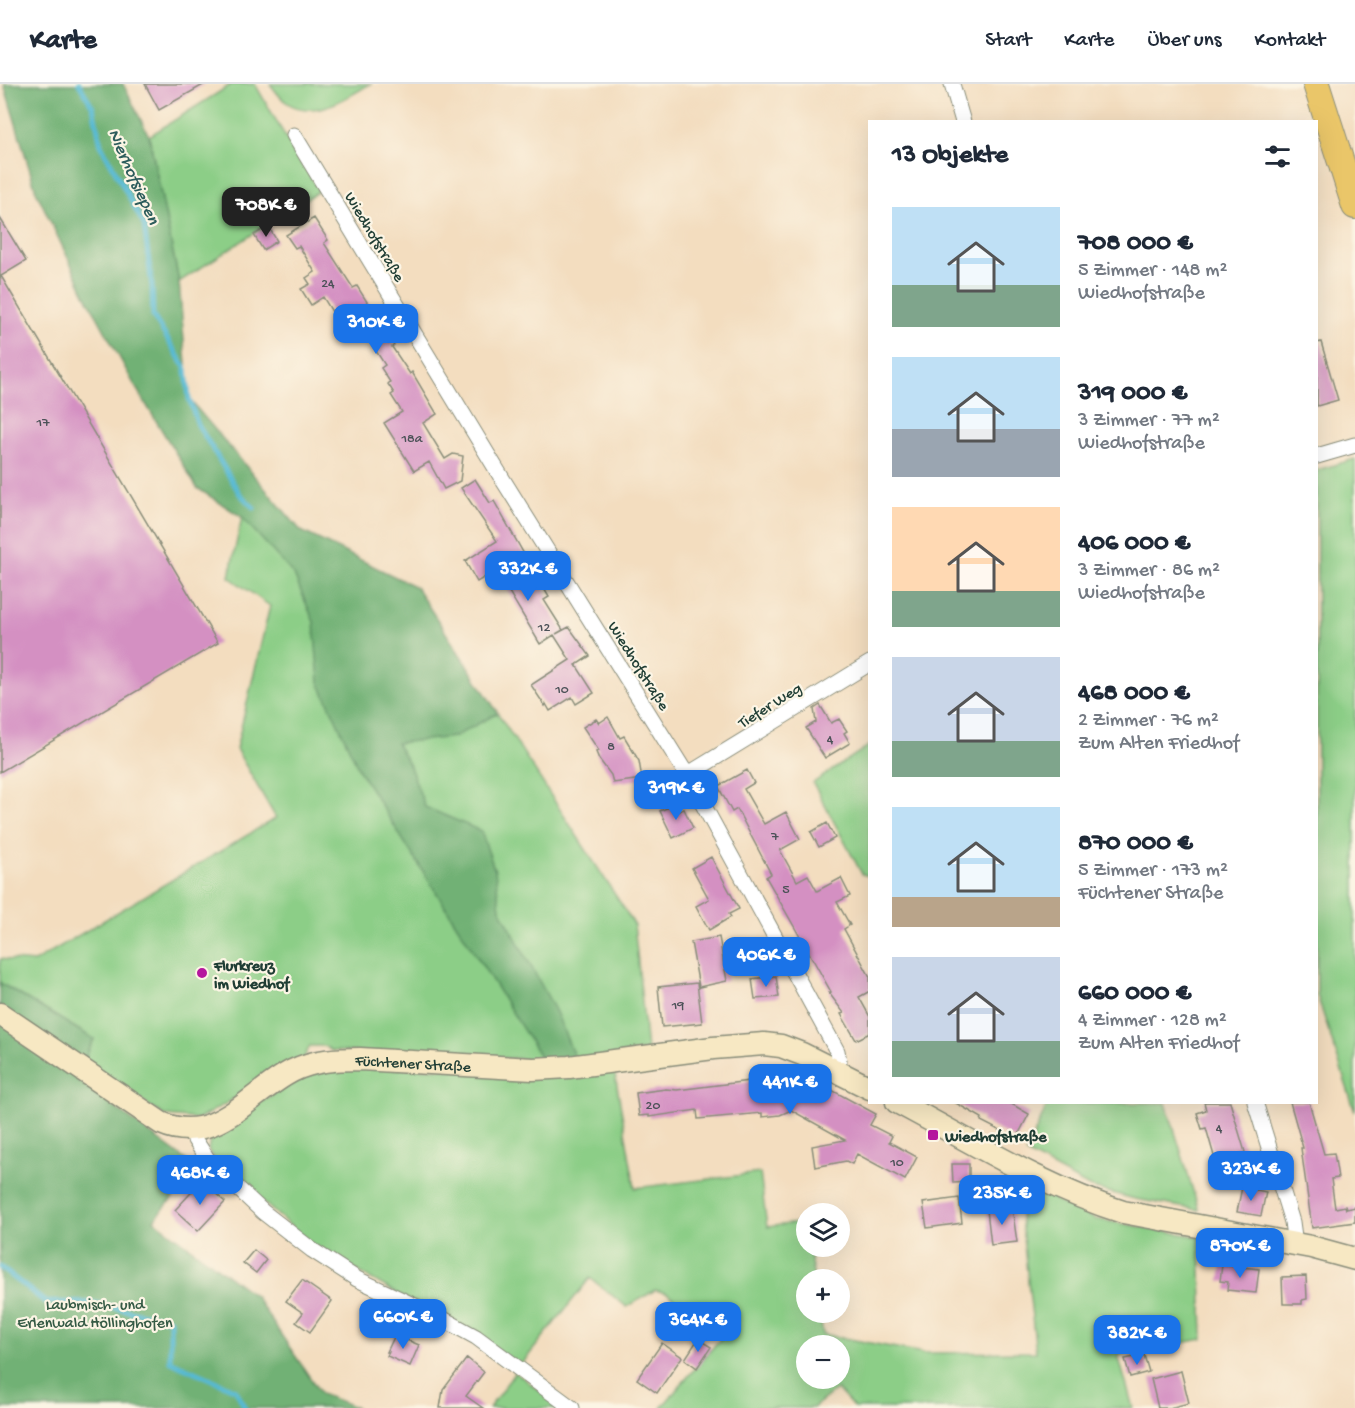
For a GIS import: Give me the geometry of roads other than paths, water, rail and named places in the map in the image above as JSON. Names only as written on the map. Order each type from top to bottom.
[{"type":"main road","points":[[1316,84],[1355,206]]},
{"type":"street","points":[[952,84],[962,120]]},
{"type":"street","name":"Wiedhofstraße","points":[[294,135],[687,776],[837,1051],[839,1061],[837,1071]]},
{"type":"street","points":[[1318,456],[1355,445]]},
{"type":"street","name":"Tiefer Weg","points":[[687,776],[868,664]]},
{"type":"street","points":[[0,1014],[161,1123],[181,1130],[194,1130],[195,1140],[208,1160],[262,1212],[312,1250],[357,1279],[446,1320],[476,1337],[572,1408]]},
{"type":"street","name":"Füchtener Straße","points":[[194,1130],[207,1127],[225,1118],[291,1071],[333,1059],[533,1069],[764,1044],[781,1046],[802,1054],[868,1087]]},
{"type":"street","points":[[901,1104],[1061,1189],[1092,1203],[1123,1212],[1295,1244],[1355,1259]]},
{"type":"street","points":[[1256,1104],[1292,1222],[1295,1244]]},
{"type":"waterway","name":"Nierhofsiepen","points":[[79,84],[93,107],[101,145],[144,225],[152,286],[153,316],[186,369],[189,399],[198,425],[240,494],[254,508]]},
{"type":"waterway","points":[[0,1267],[45,1302],[94,1303],[170,1320],[170,1361],[236,1390],[245,1408]]},
{"type":"place","name":"Flurkreuz im Wiedhof","points":[[202,973]]},
{"type":"place","name":"Wiedhofstraße","points":[[933,1135]]},
{"type":"park label","name":"Laubmisch- und Erlenwald Höllinghofen","points":[[95,1312]]}]
